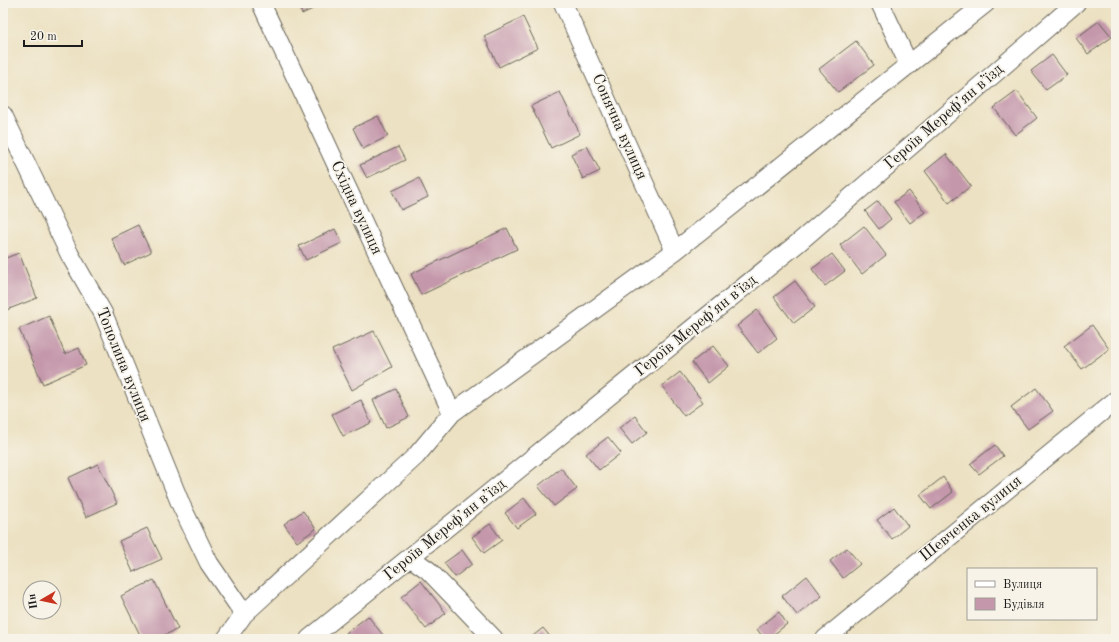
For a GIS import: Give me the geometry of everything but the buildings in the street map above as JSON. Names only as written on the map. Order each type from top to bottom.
[{"type":"street","name":"Східна вулиця","points":[[261,3],[452,413]]},
{"type":"street","name":"Сонячна вулиця","points":[[563,3],[675,251]]},
{"type":"street","points":[[880,3],[909,65]]},
{"type":"street","points":[[226,639],[244,614],[416,456],[452,413],[675,251],[986,3]]},
{"type":"street","name":"Героїв Мерефʼян вʼїзд","points":[[308,639],[411,558],[798,243],[1076,3]]},
{"type":"street","name":"Тополина вулиця","points":[[3,114],[70,255],[104,313],[154,440],[209,563],[244,614]]},
{"type":"street","name":"Шевченка вулиця","points":[[825,639],[1116,400]]},
{"type":"street","points":[[411,558],[428,570],[494,639]]}]
